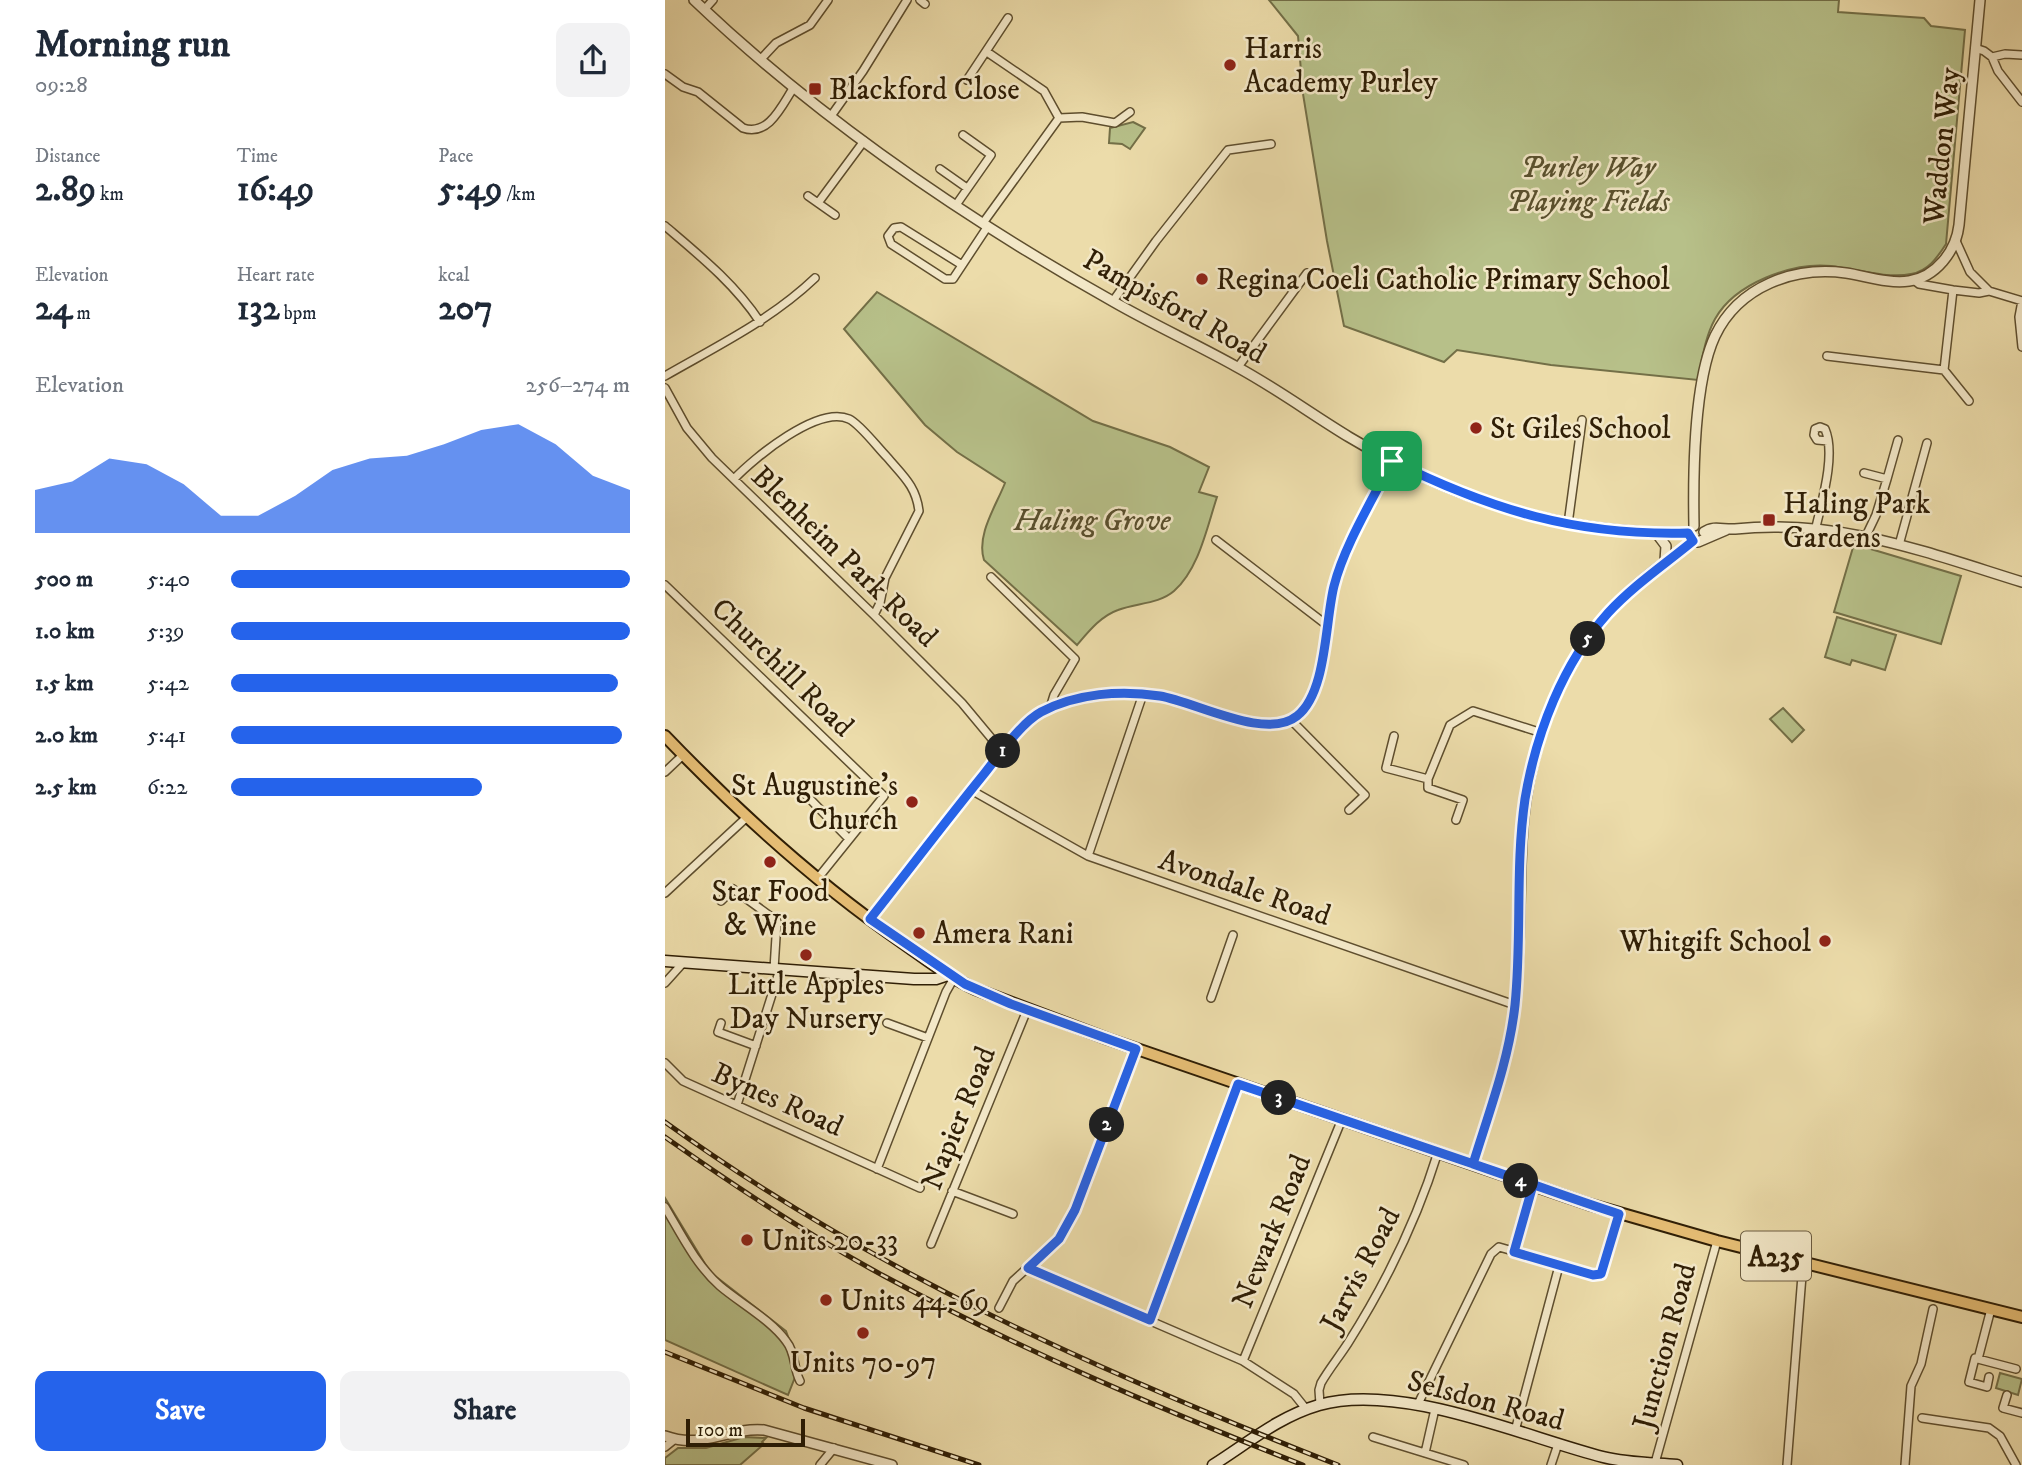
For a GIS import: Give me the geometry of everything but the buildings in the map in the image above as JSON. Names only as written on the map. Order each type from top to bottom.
[{"type":"main road","name":"A235","points":[[665,736],[746,818],[870,919],[951,977],[1027,1010],[1619,1214],[2022,1317]]},
{"type":"main road","points":[[665,961],[914,979],[951,977]]},
{"type":"main road","points":[[914,979],[921,976],[932,963]]},
{"type":"main road","name":"Selsdon Road","points":[[1213,1465],[1264,1430],[1306,1409],[1320,1404],[1370,1400],[1418,1404],[1558,1444],[1604,1461],[1677,1465]]},
{"type":"street","name":"Pampisford Road","points":[[694,0],[831,116],[986,225],[1113,301],[1238,367],[1392,461],[1473,499],[1529,516],[1568,524],[1657,534],[1696,534],[1719,527],[1726,530],[1772,526],[1816,527],[1866,536],[2022,582]]},
{"type":"street","points":[[704,10],[713,0]]},
{"type":"street","points":[[761,59],[776,43],[810,24],[828,0]]},
{"type":"street","points":[[831,116],[863,71],[907,0]]},
{"type":"street","name":"Waddon Way","points":[[1913,280],[1940,264],[1956,241],[1980,0]]},
{"type":"street","points":[[967,80],[1008,19]]},
{"type":"street","points":[[1975,48],[1992,57],[1998,71],[2022,102]]},
{"type":"street","points":[[987,52],[1044,91],[1059,118]]},
{"type":"street","points":[[1992,57],[2005,54],[2022,55]]},
{"type":"street","points":[[665,74],[683,87],[698,92],[743,128],[751,131],[760,130],[768,124],[795,87]]},
{"type":"street","points":[[1059,118],[1082,117],[1115,123],[1130,112]]},
{"type":"street","points":[[962,265],[899,227],[894,228],[888,236],[891,244],[946,279],[953,279],[962,265],[986,225],[1059,118]]},
{"type":"street","points":[[955,205],[991,155],[963,135]]},
{"type":"street","points":[[818,203],[864,141]]},
{"type":"street","points":[[1113,301],[1156,241],[1228,150],[1271,144]]},
{"type":"street","points":[[940,169],[967,188]]},
{"type":"street","points":[[808,196],[835,215]]},
{"type":"street","points":[[665,226],[726,279],[749,304],[760,322]]},
{"type":"street","points":[[1956,241],[1967,267],[1989,291]]},
{"type":"street","points":[[1473,1164],[1507,1049],[1515,1005],[1525,799],[1542,733],[1563,680],[1594,630],[1623,598],[1696,534],[1696,447],[1703,379],[1713,341],[1731,312],[1763,287],[1795,274],[1833,272],[1893,281],[1913,280],[1919,284],[1953,290],[1979,293],[1989,291],[2022,301],[2019,317],[2022,347]]},
{"type":"street","points":[[1238,367],[1307,273]]},
{"type":"street","points":[[665,376],[760,322],[799,294],[815,278]]},
{"type":"street","points":[[1944,370],[1953,290]]},
{"type":"street","points":[[1827,356],[1944,370],[1969,401]]},
{"type":"street","name":"Blenheim Park Road","points":[[665,388],[687,428],[712,458],[962,703],[1002,751]]},
{"type":"street","points":[[734,479],[764,453],[804,426],[832,415],[850,419],[912,485],[919,511],[885,578],[880,603],[874,615]]},
{"type":"street","points":[[1568,524],[1582,420]]},
{"type":"street","points":[[1866,536],[1876,514],[1898,440]]},
{"type":"street","points":[[1816,527],[1827,475],[1828,441]]},
{"type":"street","points":[[1899,545],[1927,443]]},
{"type":"street","points":[[870,919],[1002,751],[1035,716],[1050,708],[1085,697],[1143,694],[1182,701],[1255,723],[1272,724],[1291,720],[1302,712],[1314,691],[1321,666],[1338,571],[1392,461]]},
{"type":"street","points":[[1864,473],[1887,479]]},
{"type":"street","points":[[1657,534],[1666,546],[1665,561]]},
{"type":"street","points":[[1216,540],[1328,626]]},
{"type":"street","points":[[991,577],[1075,659],[1056,689],[1050,708]]},
{"type":"street","name":"Churchill Road","points":[[665,585],[884,796],[818,878]]},
{"type":"street","points":[[1088,856],[1143,694]]},
{"type":"street","points":[[1456,821],[1463,800],[1428,788],[1428,779],[1450,725],[1473,711],[1542,733]]},
{"type":"street","points":[[1291,720],[1364,795],[1349,810]]},
{"type":"street","points":[[1394,736],[1386,768],[1428,779]]},
{"type":"street","points":[[665,772],[683,755]]},
{"type":"street","name":"Avondale Road","points":[[971,790],[1088,856],[1515,1005]]},
{"type":"street","points":[[807,796],[849,839]]},
{"type":"street","points":[[665,893],[746,818]]},
{"type":"street","points":[[720,901],[733,889],[777,921],[777,969],[737,1105]]},
{"type":"street","points":[[1211,998],[1233,935]]},
{"type":"street","points":[[665,983],[683,963]]},
{"type":"street","points":[[877,1169],[951,977]]},
{"type":"street","name":"Napier Road","points":[[931,1244],[1027,1010]]},
{"type":"street","points":[[721,1023],[719,1032],[756,1046]]},
{"type":"street","points":[[887,1023],[928,1038]]},
{"type":"street","points":[[999,1308],[1013,1281],[1059,1239],[1075,1210],[1136,1049]]},
{"type":"street","name":"Bynes Road","points":[[665,1063],[683,1081],[920,1188]]},
{"type":"street","points":[[1150,1320],[1238,1084]]},
{"type":"street","name":"Newark Road","points":[[1243,1361],[1342,1119]]},
{"type":"street","name":"Jarvis Road","points":[[1320,1404],[1318,1390],[1321,1383],[1348,1343],[1396,1259],[1423,1198],[1437,1152]]},
{"type":"street","points":[[1513,1251],[1533,1185]]},
{"type":"street","points":[[952,1191],[1013,1214]]},
{"type":"street","points":[[665,1207],[697,1259],[718,1284],[785,1339],[793,1352],[796,1374],[800,1381]]},
{"type":"street","points":[[1418,1404],[1491,1254],[1499,1247],[1593,1275],[1601,1274],[1619,1214]]},
{"type":"street","name":"Junction Road","points":[[1655,1463],[1717,1241]]},
{"type":"street","points":[[1787,1465],[1803,1263]]},
{"type":"street","points":[[1515,1431],[1559,1266]]},
{"type":"street","points":[[1028,1268],[1243,1361],[1294,1394],[1306,1409]]},
{"type":"street","points":[[1905,1465],[1911,1386],[1921,1364],[1933,1309]]},
{"type":"street","points":[[1978,1359],[1991,1309]]},
{"type":"street","points":[[1989,1377],[1987,1387],[1969,1382],[1975,1358],[2016,1369]]},
{"type":"street","points":[[2007,1395],[2003,1408],[2022,1412]]},
{"type":"street","points":[[1425,1453],[1435,1409]]},
{"type":"street","points":[[1922,1418],[1989,1428],[2000,1436],[2016,1465]]},
{"type":"street","points":[[665,1447],[670,1437],[702,1441],[758,1430],[780,1433],[892,1465]]},
{"type":"street","points":[[1373,1437],[1464,1465]]},
{"type":"street","points":[[1551,1465],[1558,1444]]},
{"type":"street","points":[[820,1465],[834,1448]]},
{"type":"green space","name":"Purley Way Playing Fields","points":[[1269,0],[1839,0],[1838,12],[1924,18],[1931,26],[1965,30],[1946,244],[1927,267],[1911,274],[1882,274],[1816,266],[1783,272],[1750,285],[1724,306],[1715,319],[1706,341],[1698,380],[1551,365],[1457,350],[1444,362],[1344,326],[1303,94],[1298,36]]},
{"type":"green space","points":[[1133,122],[1145,128],[1130,149],[1122,144],[1109,143],[1110,128]]},
{"type":"green space","name":"Haling Grove","points":[[877,292],[1093,421],[1170,447],[1209,467],[1199,492],[1217,497],[1196,560],[1183,582],[1168,595],[1106,616],[1077,645],[984,560],[982,550],[985,531],[1005,483],[957,452],[925,425],[844,329]]},
{"type":"green space","points":[[1854,544],[1961,576],[1941,644],[1834,612]]},
{"type":"green space","points":[[1837,617],[1896,635],[1885,670],[1852,660],[1850,665],[1825,657]]},
{"type":"green space","points":[[1783,708],[1804,730],[1792,742],[1770,719]]},
{"type":"green space","points":[[665,1198],[710,1272],[786,1331],[799,1367],[788,1395],[665,1340]]},
{"type":"green space","points":[[2000,1373],[2022,1379],[2018,1395],[1996,1388]]},
{"type":"green space","points":[[744,1437],[766,1438],[762,1442],[764,1444],[740,1465],[665,1465],[665,1458],[678,1448],[706,1448]]},
{"type":"railway","points":[[665,1122],[743,1176],[824,1226],[991,1315],[1163,1394],[1338,1465]]},
{"type":"railway","points":[[665,1137],[800,1227],[935,1303],[1090,1377],[1303,1465]]},
{"type":"railway","points":[[665,1352],[804,1408],[979,1465]]},
{"type":"place","name":"Harris Academy Purley","points":[[1230,65]]},
{"type":"place","name":"Blackford Close","points":[[815,89]]},
{"type":"place","name":"Regina Coeli Catholic Primary School","points":[[1202,279]]},
{"type":"place","name":"St Giles School","points":[[1476,428]]},
{"type":"place","name":"Haling Park Gardens","points":[[1769,520]]},
{"type":"place","name":"St Augustine's Church","points":[[912,802]]},
{"type":"place","name":"Star Food & Wine","points":[[770,862]]},
{"type":"place","name":"Amera Rani","points":[[919,933]]},
{"type":"place","name":"Whitgift School","points":[[1825,941]]},
{"type":"place","name":"Little Apples Day Nursery","points":[[806,955]]},
{"type":"place","name":"Units 20-33","points":[[747,1240]]},
{"type":"place","name":"Units 44-69","points":[[826,1300]]},
{"type":"place","name":"Units 70-97","points":[[863,1333]]},
{"type":"route","points":[[1392,461],[1338,571],[1320,673],[1310,699],[1298,716],[1278,723],[1255,723],[1182,701],[1136,694],[1085,697],[1044,711],[1031,720],[1002,751],[870,919],[948,975],[965,984],[1011,1004],[1136,1049],[1075,1210],[1059,1239],[1028,1268],[1150,1320],[1238,1084],[1437,1152],[1503,1174],[1619,1214],[1601,1274],[1593,1275],[1518,1254],[1513,1251],[1533,1185],[1503,1174],[1473,1164],[1494,1095],[1512,1028],[1518,974],[1525,799],[1549,713],[1563,680],[1594,630],[1642,579],[1693,541],[1688,533],[1622,532],[1529,516],[1457,492],[1392,461]]}]
